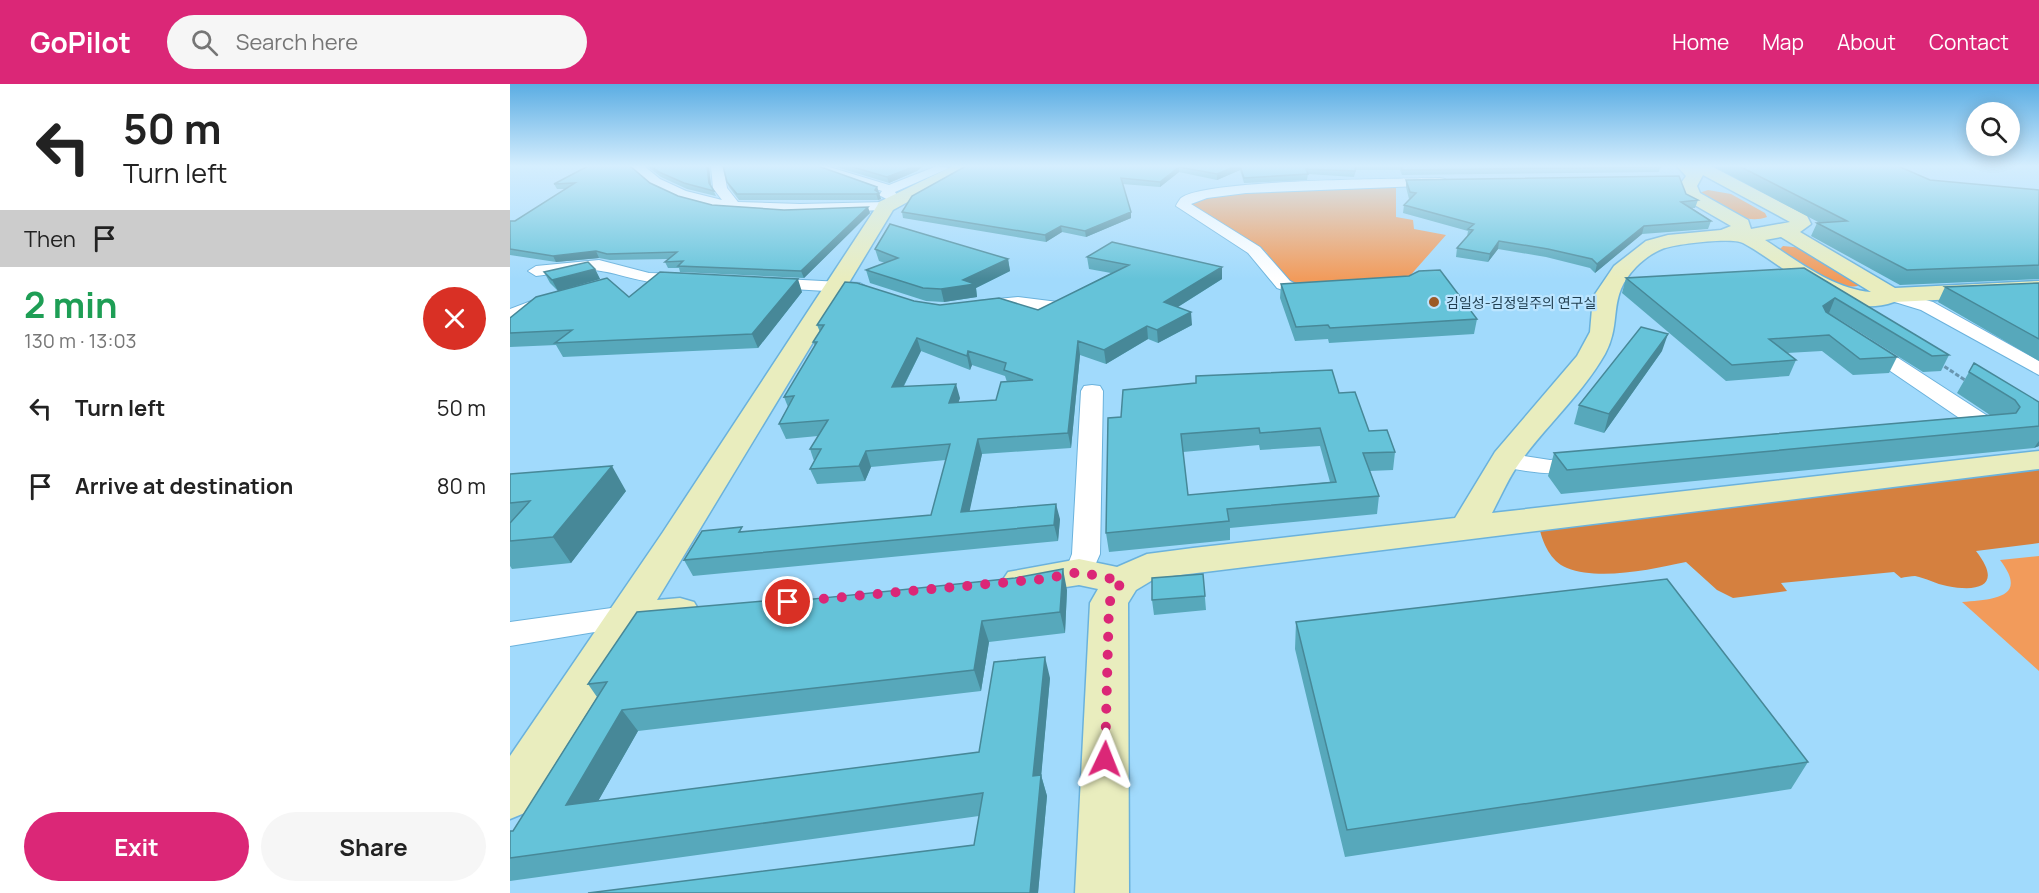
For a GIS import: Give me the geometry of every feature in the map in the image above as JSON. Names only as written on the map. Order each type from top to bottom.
[{"type":"main road","points":[[510,797],[887,204]]},
{"type":"main road","points":[[1706,204],[1741,224],[1742,228],[1733,235]]},
{"type":"main road","points":[[1466,530],[1505,460],[1591,357],[1604,330],[1602,307],[1606,292],[1643,250],[1656,244],[1673,241],[1784,231],[1797,227],[1800,220],[1762,204]]},
{"type":"main road","points":[[1784,231],[1891,295]]},
{"type":"main road","points":[[1733,235],[1847,297],[1869,299],[1891,295],[2039,288]]},
{"type":"main road","points":[[1102,893],[1109,603],[1122,581],[1147,567],[2039,460]]},
{"type":"main road","points":[[986,584],[1044,579],[1079,572],[1122,581]]},
{"type":"main road","points":[[626,617],[707,609]]},
{"type":"street","points":[[725,204],[781,208],[828,204]]},
{"type":"street","points":[[1184,204],[1183,206],[1254,250],[1264,259],[1283,287],[1299,292],[1327,291]]},
{"type":"street","points":[[536,271],[599,265],[640,275],[708,280]]},
{"type":"street","points":[[608,284],[640,275]]},
{"type":"street","points":[[743,282],[836,286],[873,291]]},
{"type":"street","points":[[510,317],[528,306],[566,295]]},
{"type":"street","points":[[1891,295],[1927,306],[2039,369]]},
{"type":"street","points":[[954,309],[1018,301],[1041,302],[1060,307]]},
{"type":"street","points":[[1847,334],[1992,429],[1957,432]]},
{"type":"street","points":[[1079,572],[1086,554],[1092,391]]},
{"type":"street","points":[[1505,460],[1550,467],[1608,462]]},
{"type":"street","points":[[510,634],[626,617]]},
{"type":"path","points":[[1931,358],[1970,383]]},
{"type":"shaded area","points":[[1190,204],[1396,204],[1396,217],[1413,220],[1414,229],[1446,235],[1408,278],[1298,287],[1283,278],[1266,252],[1189,206]]},
{"type":"shaded area","points":[[1716,204],[1748,204],[1765,213],[1767,217],[1749,219]]},
{"type":"shaded area","points":[[1783,246],[1803,248],[1861,285],[1851,287],[1840,285],[1818,276],[1779,250]]},
{"type":"shaded area","points":[[2039,467],[2039,543],[1976,551],[1984,562],[1987,578],[1978,587],[1970,588],[1947,586],[1915,576],[1901,578],[1894,572],[1781,583],[1787,591],[1733,598],[1717,590],[1686,562],[1610,574],[1580,572],[1567,568],[1552,556],[1545,545],[1539,527]]},
{"type":"shaded area","points":[[2039,556],[2039,671],[1962,602],[1995,598],[2009,590],[2011,583],[2008,573],[2000,560]]},
{"type":"building","points":[[542,204],[707,204],[784,210],[868,207],[801,271],[678,266],[683,261],[665,262],[677,252],[607,254],[596,251],[553,256],[510,249],[510,221],[515,221]]},
{"type":"building","points":[[907,204],[1129,204],[1131,212],[1085,231],[1061,226],[1045,235],[902,212]]},
{"type":"building","points":[[1684,204],[1711,221],[1644,226],[1597,264],[1592,259],[1499,241],[1490,254],[1457,248],[1473,230],[1468,229],[1474,224],[1404,205]]},
{"type":"building","points":[[1813,204],[2039,204],[2039,265],[1907,270],[1817,223],[1847,221]]},
{"type":"building","points":[[890,224],[1008,259],[963,280],[975,284],[941,289],[923,288],[866,270],[898,258],[875,249]]},
{"type":"building","points":[[1112,242],[1222,267],[1164,302],[1191,312],[1157,330],[1147,326],[1104,350],[1078,341],[1068,433],[978,439],[961,512],[1056,504],[1054,525],[684,560],[702,531],[742,527],[739,532],[931,515],[950,444],[866,451],[859,466],[810,469],[821,449],[810,449],[828,420],[779,424],[794,396],[784,397],[817,342],[813,342],[824,325],[817,325],[845,282],[857,283],[914,301],[940,305],[999,298],[1038,310],[1129,265],[1087,257]],"holes":[[[917,338],[967,356],[968,351],[1006,363],[1004,370],[1033,380],[1001,382],[996,400],[949,403],[956,384],[892,387]]]},
{"type":"building","points":[[588,262],[595,269],[552,280],[544,272]]},
{"type":"building","points":[[1804,268],[1949,355],[1932,356],[1835,298],[1823,306],[1826,312],[1897,357],[1860,359],[1829,335],[1769,339],[1796,360],[1732,365],[1626,278]]},
{"type":"building","points":[[1440,270],[1477,319],[1330,328],[1328,325],[1296,327],[1281,284],[1409,276],[1419,271]]},
{"type":"building","points":[[660,272],[798,279],[752,334],[555,343],[572,330],[510,333],[510,318],[536,297],[607,278],[629,297]]},
{"type":"building","points":[[2039,283],[2039,339],[1945,287]]},
{"type":"building","points":[[1641,327],[1668,334],[1609,414],[1579,405]]},
{"type":"building","points":[[1974,363],[2039,402],[2039,426],[1567,470],[1554,453],[2016,413],[2020,407],[2015,400],[1969,372]]},
{"type":"building","points":[[1332,370],[1339,393],[1355,392],[1369,431],[1387,430],[1395,452],[1363,453],[1379,496],[1227,509],[1229,521],[1106,533],[1108,418],[1121,417],[1123,390],[1196,383],[1196,376]],"holes":[[[1259,428],[1260,433],[1320,428],[1336,482],[1188,495],[1181,434]]]},
{"type":"building","points":[[612,466],[553,537],[510,541],[510,523],[530,501],[510,503],[510,474]]},
{"type":"building","points":[[1063,569],[1060,612],[982,621],[974,670],[622,710],[566,805],[979,752],[994,662],[1045,657],[1033,776],[1041,775],[1030,893],[588,893],[974,845],[983,793],[510,858],[510,831],[513,831],[607,682],[588,684],[637,612],[786,599],[785,602],[1015,578]]},
{"type":"building","points":[[1203,574],[1205,596],[1152,600],[1152,578]]},
{"type":"building","points":[[1667,579],[1808,762],[1347,830],[1296,622]]},
{"type":"place","name":"김일성-김정일주의 연구실","points":[[1434,302]]},
{"type":"route","points":[[788,602],[1044,579],[1079,572],[1122,581],[1109,603],[1105,759]]}]
